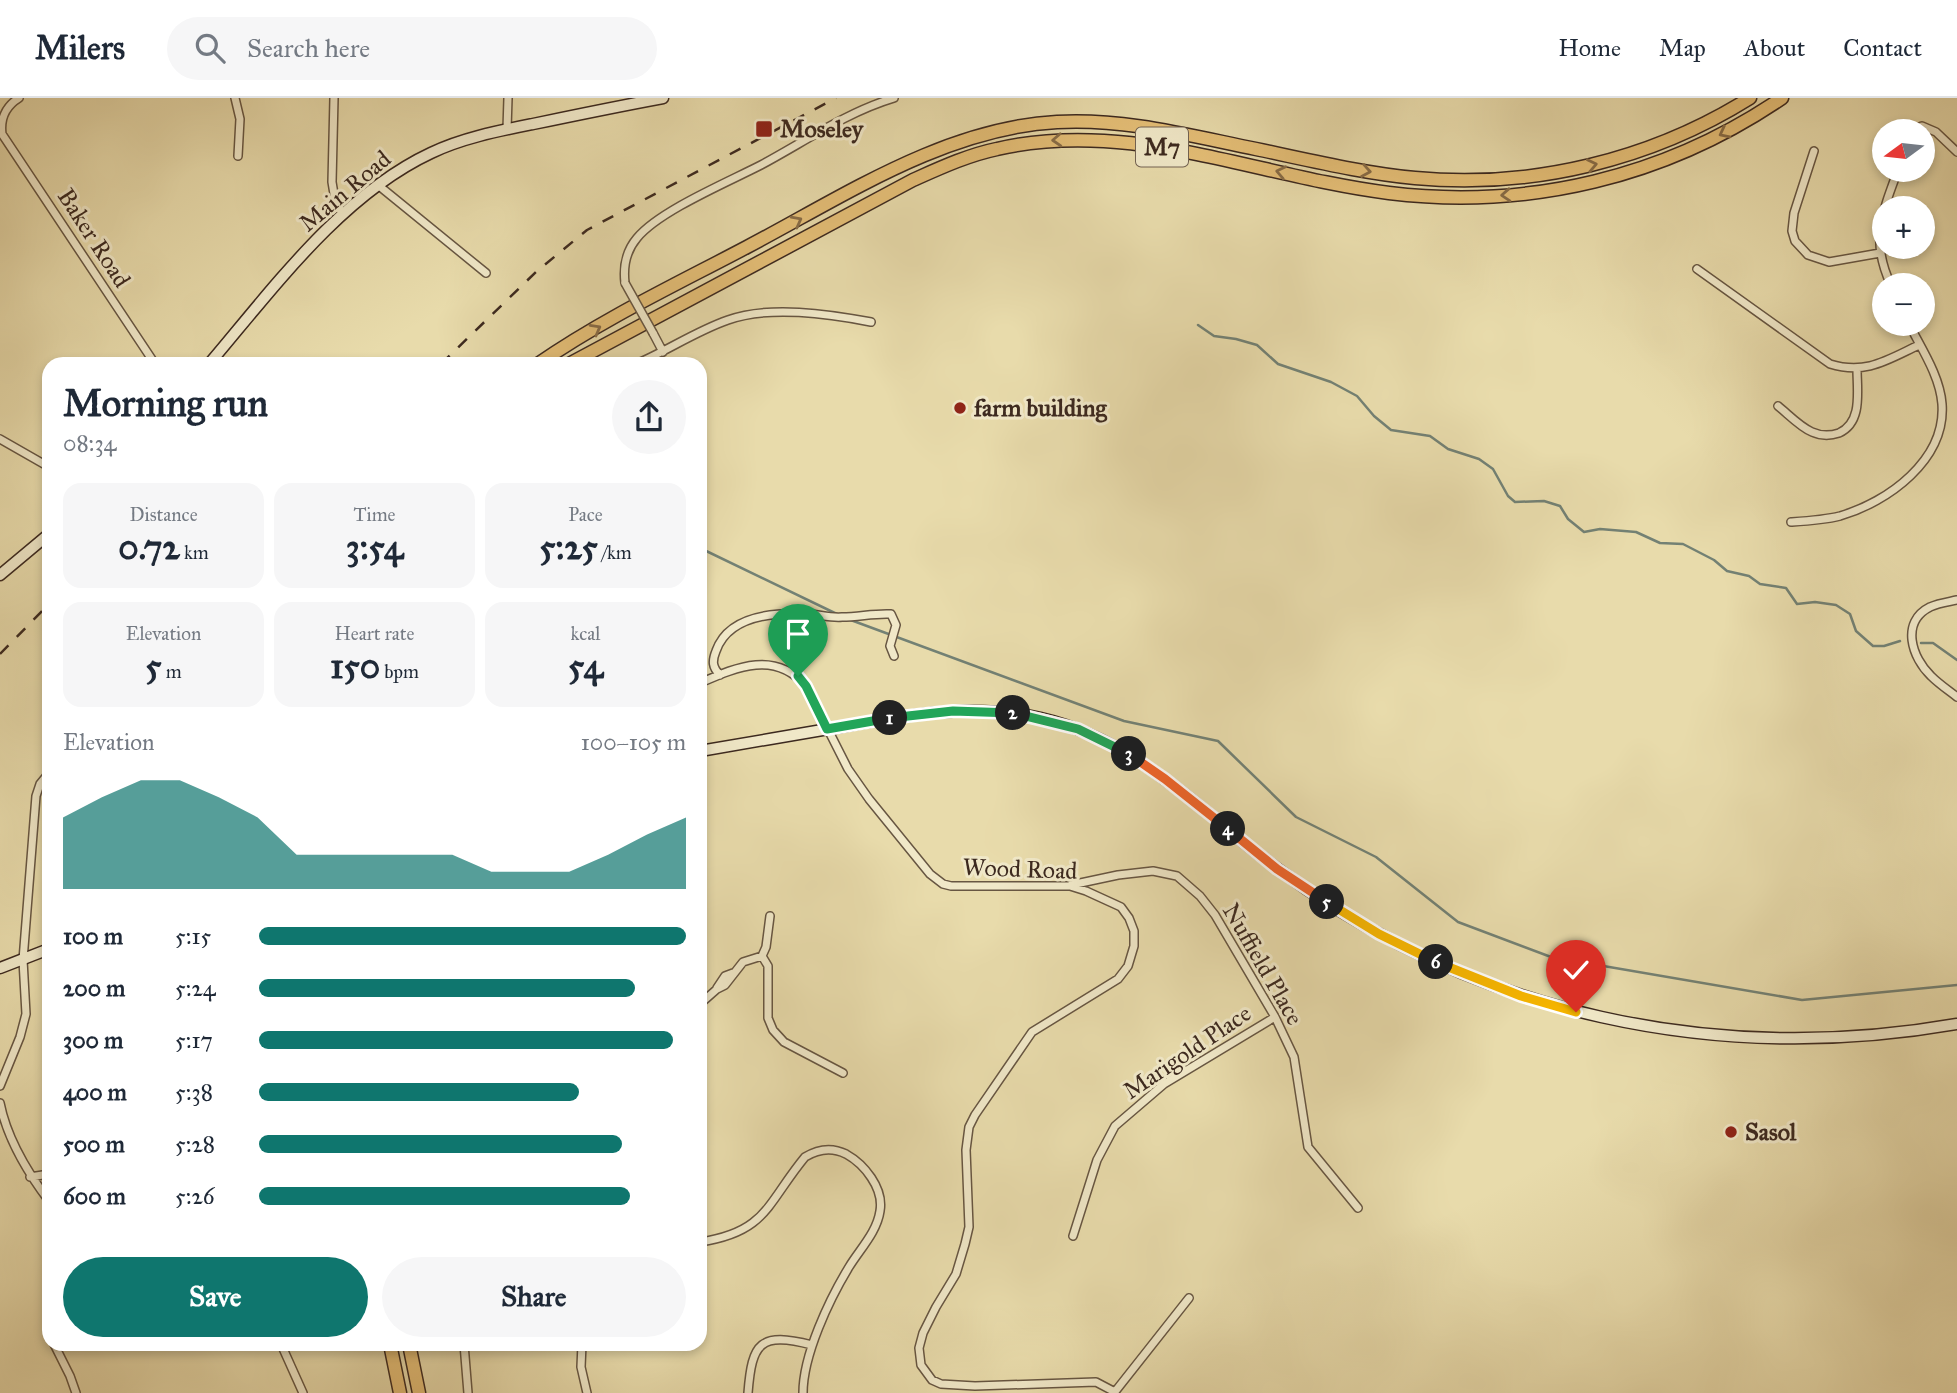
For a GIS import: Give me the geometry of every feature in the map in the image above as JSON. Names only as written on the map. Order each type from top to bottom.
[{"type":"highway","points":[[1720,117],[1744,98]]},
{"type":"highway","name":"M7","points":[[549,357],[658,295],[893,170],[950,145],[985,134],[1057,122],[1141,126],[1375,173],[1452,181],[1509,178],[1601,163],[1680,136],[1720,117],[1750,98]]},
{"type":"highway","name":"M7","points":[[582,357],[913,180],[996,149],[1058,140],[1127,142],[1387,193],[1431,197],[1483,197],[1574,187],[1645,168],[1709,141],[1782,98]]},
{"type":"highway","points":[[391,1351],[400,1393]]},
{"type":"highway","points":[[411,1351],[419,1393]]},
{"type":"street","name":"Baker Road","points":[[19,98],[9,105],[6,111],[1,125],[2,134],[150,357]]},
{"type":"street","points":[[235,98],[240,119],[238,156]]},
{"type":"street","points":[[334,98],[332,182],[335,200],[344,215]]},
{"type":"street","points":[[507,129],[508,98]]},
{"type":"street","name":"Main Road","points":[[215,357],[274,287],[344,215],[378,185],[413,162],[470,138],[663,98]]},
{"type":"street","points":[[663,352],[625,283],[624,265],[638,236],[713,189],[863,110],[894,98]]},
{"type":"street","points":[[1936,133],[1957,152]]},
{"type":"street","points":[[1814,151],[1794,214],[1792,231],[1795,241],[1808,255],[1829,262],[1872,255]]},
{"type":"street","points":[[378,185],[486,273]]},
{"type":"street","points":[[1697,269],[1819,357],[1843,368],[1857,369],[1878,364],[1919,345]]},
{"type":"street","points":[[652,357],[729,319],[756,313],[832,315],[871,322]]},
{"type":"street","points":[[1791,522],[1838,516],[1876,501],[1912,473],[1927,456],[1940,427],[1942,401],[1934,376],[1915,336]]},
{"type":"street","points":[[1778,406],[1810,432],[1822,435],[1838,433],[1852,423],[1856,414],[1857,369]]},
{"type":"street","points":[[0,439],[42,463]]},
{"type":"street","points":[[0,575],[42,540]]},
{"type":"street","points":[[1957,600],[1938,604],[1924,611],[1915,624],[1911,645],[1921,666],[1957,697]]},
{"type":"street","points":[[720,675],[713,664],[718,644],[739,624],[753,618],[788,614],[843,617],[891,614],[896,625],[890,646],[894,656]]},
{"type":"street","name":"Wood Road","points":[[707,680],[755,665],[778,666],[789,670],[806,686],[848,769],[863,791],[930,873],[943,884],[998,887],[1070,886],[1100,896],[1121,907],[1129,918],[1134,931],[1132,957],[1118,979],[1032,1032],[969,1127],[966,1150],[969,1227],[956,1274],[923,1333],[919,1357],[925,1373],[941,1384],[975,1386],[1096,1382],[1114,1392]]},
{"type":"street","points":[[707,750],[932,712],[973,710],[1020,714],[1078,729],[1111,744],[1141,761],[1277,869],[1379,934],[1466,975],[1534,1000],[1576,1012],[1692,1034],[1772,1039],[1859,1037],[1957,1024]]},
{"type":"street","points":[[0,1086],[26,1014],[23,960],[37,796],[42,782]]},
{"type":"street","name":"Nuffield Place","points":[[1070,886],[1142,871],[1177,877],[1200,896],[1215,915],[1275,1017],[1297,1064],[1308,1147],[1358,1208]]},
{"type":"street","points":[[707,998],[717,989],[725,976],[733,973],[743,962],[762,956],[766,947],[770,916]]},
{"type":"street","points":[[0,968],[42,952]]},
{"type":"street","points":[[762,956],[768,965],[768,1018],[773,1030],[784,1042],[843,1073]]},
{"type":"street","name":"Marigold Place","points":[[1073,1236],[1097,1160],[1115,1126],[1164,1084],[1275,1017]]},
{"type":"street","points":[[0,1103],[6,1124],[30,1177],[42,1192]]},
{"type":"street","points":[[707,1240],[750,1227],[764,1213],[805,1157],[813,1152],[839,1151],[849,1155],[862,1166],[878,1190],[881,1208],[878,1221],[840,1284],[812,1345],[803,1373],[803,1393]]},
{"type":"street","points":[[30,1177],[42,1175]]},
{"type":"street","points":[[1114,1392],[1189,1298]]},
{"type":"street","points":[[748,1393],[750,1367],[753,1354],[758,1348],[770,1341],[787,1338],[812,1345]]},
{"type":"street","points":[[58,1351],[76,1393]]},
{"type":"street","points":[[284,1351],[303,1393]]},
{"type":"street","points":[[465,1351],[468,1393]]},
{"type":"street","points":[[582,1351],[581,1367],[587,1393]]},
{"type":"waterway","points":[[1198,325],[1214,336],[1257,345],[1278,364],[1331,382],[1357,396],[1374,416],[1391,430],[1430,436],[1448,449],[1479,459],[1493,469],[1508,496],[1515,502],[1544,501],[1560,506],[1568,519],[1584,532],[1600,529],[1636,532],[1660,543],[1683,544],[1714,560],[1727,571],[1749,576],[1760,584],[1786,588],[1797,604],[1815,602],[1836,605],[1850,614],[1856,631],[1873,646],[1900,641]]},
{"type":"waterway","points":[[707,551],[839,615]]},
{"type":"waterway","points":[[848,619],[1124,721],[1218,741],[1296,817],[1376,857],[1458,922],[1551,957],[1802,1000],[1957,985]]},
{"type":"waterway","points":[[1921,643],[1933,643],[1957,660]]},
{"type":"railway","points":[[448,357],[536,272],[587,230],[836,98]]},
{"type":"railway","points":[[0,654],[42,611]]},
{"type":"place","name":"Moseley","points":[[764,129]]},
{"type":"place","name":"farm building","points":[[960,408]]},
{"type":"place","name":"Sasol","points":[[1731,1132]]},
{"type":"route","points":[[798,676],[806,686],[827,729],[932,712],[973,710],[1020,714],[1060,723],[1093,735],[1141,761],[1277,869],[1379,934],[1454,970],[1521,996],[1576,1012]]}]
